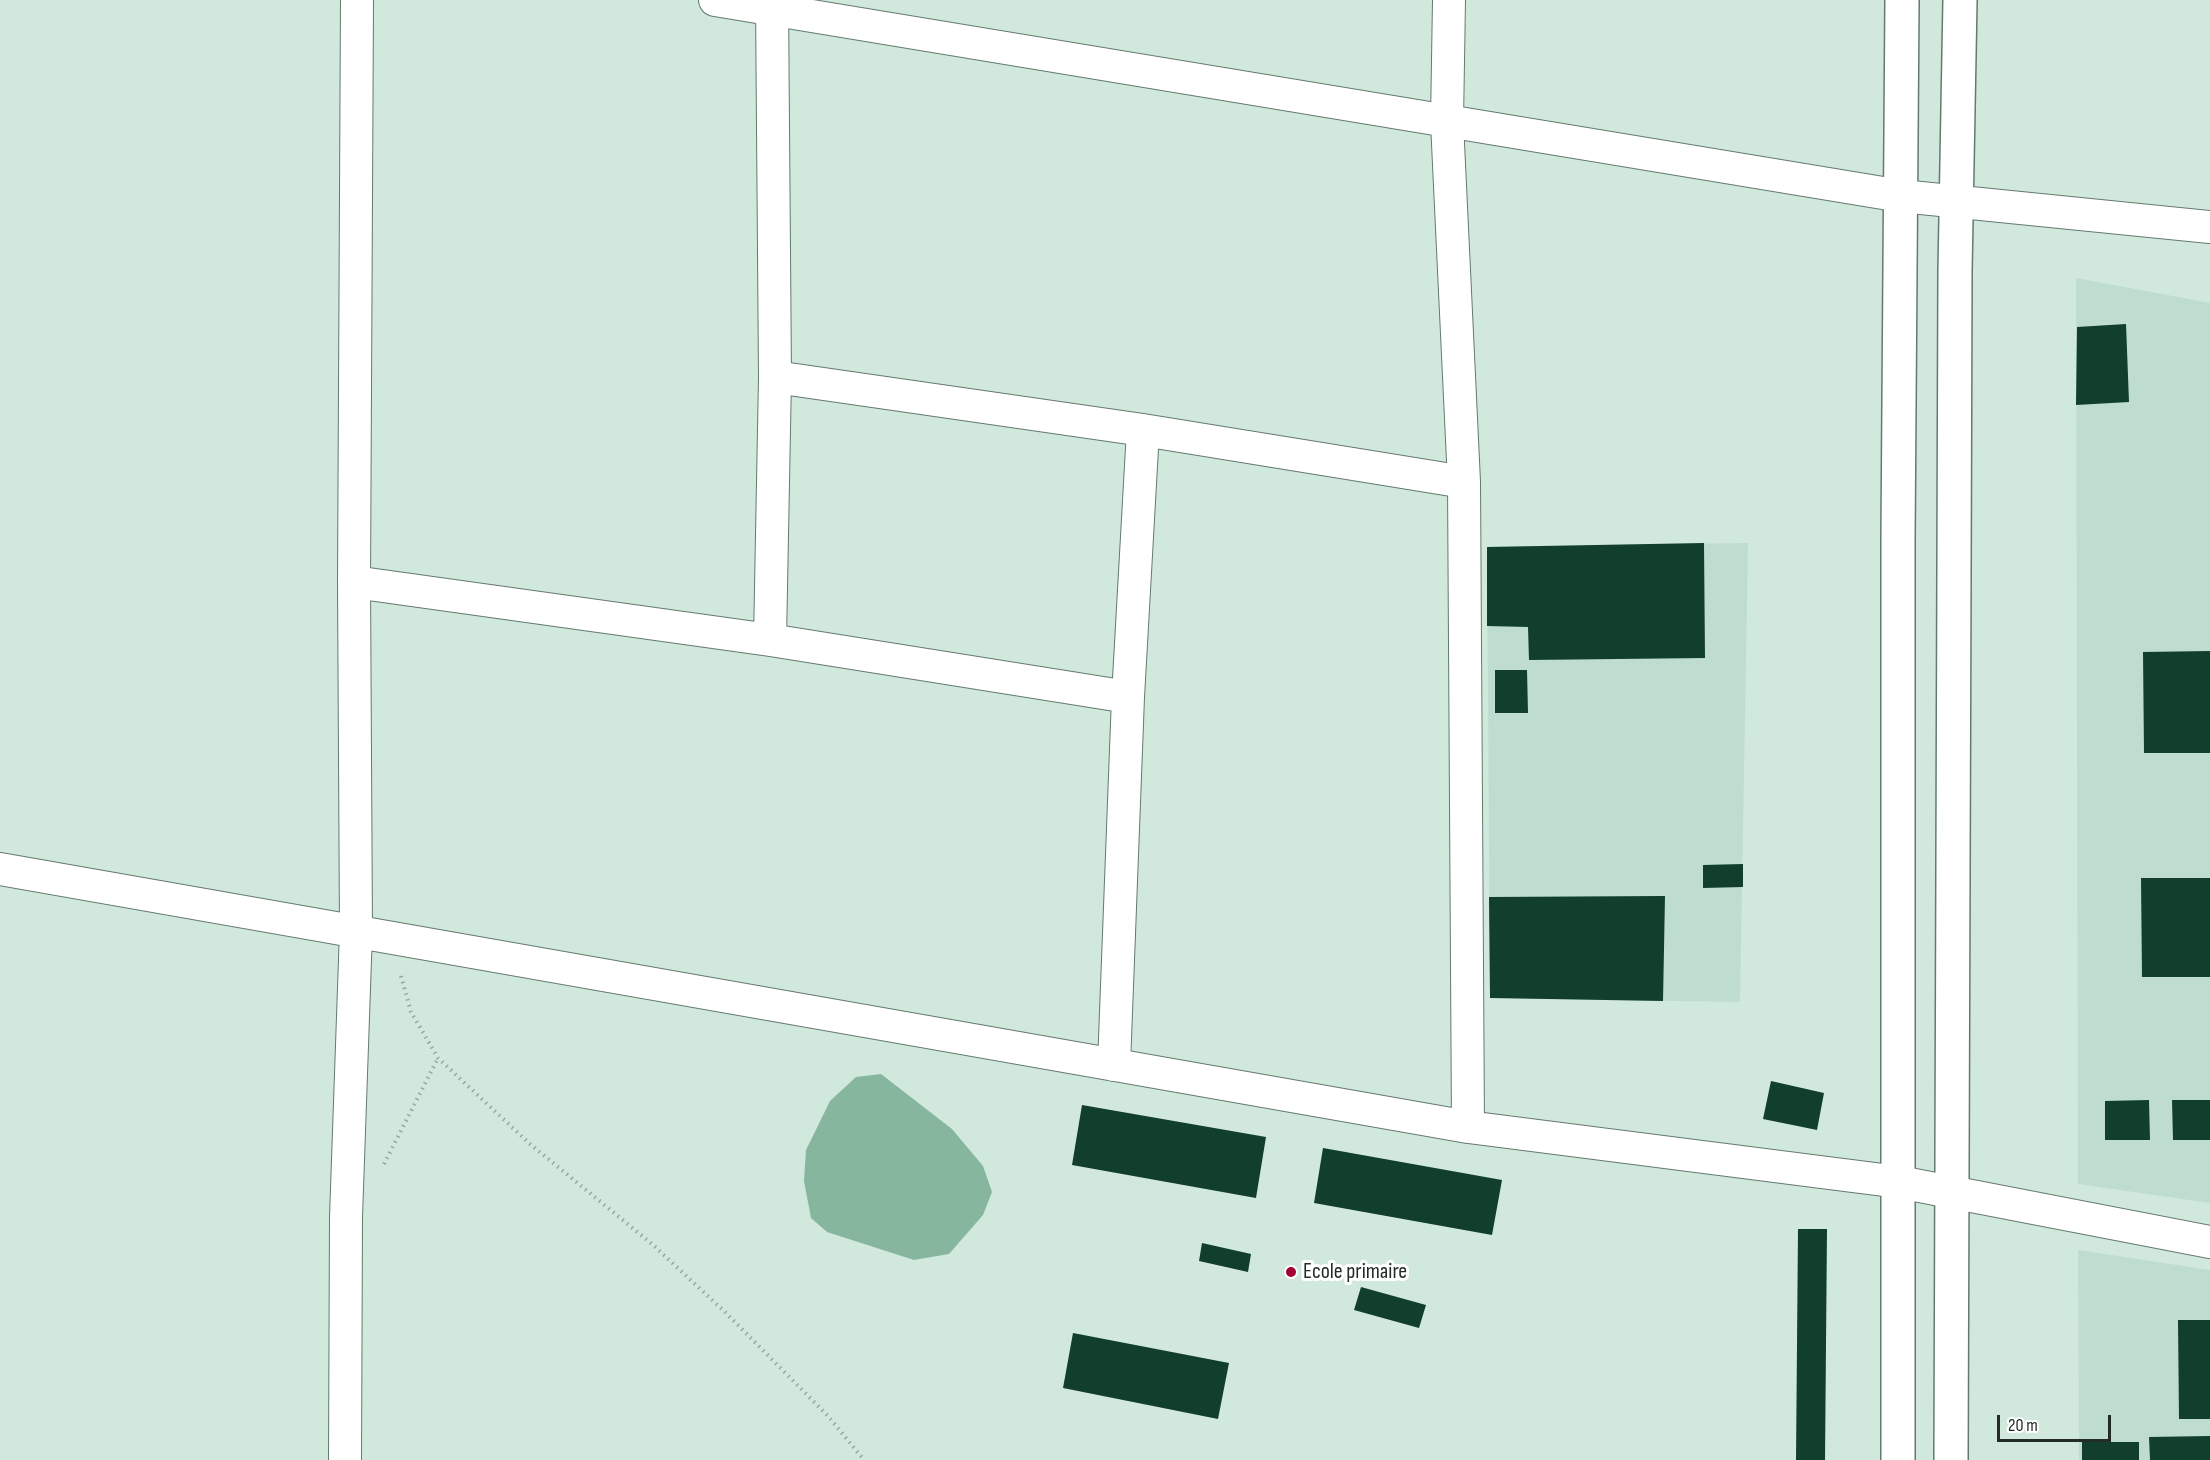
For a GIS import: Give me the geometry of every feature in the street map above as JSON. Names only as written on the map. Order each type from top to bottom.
[{"type":"street","points":[[345,1460],[346,1217],[356,931],[354,582],[357,0]]},
{"type":"street","points":[[716,0],[772,5],[1447,122],[1901,196],[2210,227]]},
{"type":"street","points":[[1449,0],[1447,122],[1464,482],[1468,1126]]},
{"type":"street","points":[[1898,1460],[1898,539],[1902,0]]},
{"type":"street","points":[[1951,1460],[1960,0]]},
{"type":"street","points":[[770,640],[775,377],[772,5]]},
{"type":"street","points":[[775,377],[1143,430],[1464,482]]},
{"type":"street","points":[[1114,1065],[1128,697],[1143,430]]},
{"type":"street","points":[[354,582],[770,640],[1128,697]]},
{"type":"street","points":[[0,869],[1468,1126],[1899,1182],[2210,1242]]},
{"type":"path","points":[[391,936],[411,1012],[438,1058],[530,1144],[652,1244],[725,1312],[828,1416],[864,1460]]},
{"type":"path","points":[[382,1167],[438,1058]]},
{"type":"shaded area","points":[[2076,278],[2210,303],[2210,1203],[2078,1184]]},
{"type":"shaded area","points":[[1748,543],[1740,1002],[1490,998],[1487,547]]},
{"type":"shaded area","points":[[881,1074],[952,1129],[983,1166],[992,1192],[983,1215],[949,1254],[914,1260],[827,1232],[811,1218],[804,1181],[806,1150],[830,1101],[856,1077]]},
{"type":"shaded area","points":[[2078,1250],[2210,1270],[2210,1460],[2079,1460]]},
{"type":"building","points":[[2126,324],[2129,402],[2076,405],[2077,327]]},
{"type":"building","points":[[1704,543],[1705,658],[1529,660],[1528,627],[1487,626],[1487,547]]},
{"type":"building","points":[[2210,651],[2210,753],[2144,753],[2143,652]]},
{"type":"building","points":[[1495,670],[1527,670],[1528,713],[1495,713]]},
{"type":"building","points":[[1743,864],[1743,887],[1703,888],[1703,865]]},
{"type":"building","points":[[2141,878],[2210,878],[2210,977],[2142,977]]},
{"type":"building","points":[[1665,896],[1663,1001],[1490,998],[1489,897]]},
{"type":"building","points":[[1771,1081],[1824,1093],[1817,1130],[1763,1119]]},
{"type":"building","points":[[2149,1100],[2150,1140],[2105,1140],[2105,1101]]},
{"type":"building","points":[[2172,1100],[2210,1100],[2210,1140],[2173,1140]]},
{"type":"building","points":[[1082,1105],[1266,1137],[1256,1198],[1072,1165]]},
{"type":"building","points":[[1323,1148],[1502,1180],[1492,1235],[1314,1203]]},
{"type":"building","points":[[1798,1229],[1827,1229],[1825,1460],[1796,1460]]},
{"type":"building","points":[[1202,1243],[1251,1254],[1248,1272],[1199,1261]]},
{"type":"building","points":[[1361,1287],[1426,1305],[1419,1328],[1354,1310]]},
{"type":"building","points":[[2178,1320],[2210,1320],[2210,1419],[2179,1419]]},
{"type":"building","points":[[1073,1333],[1229,1363],[1218,1419],[1063,1388]]},
{"type":"building","points":[[2210,1436],[2210,1460],[2150,1460],[2149,1437]]},
{"type":"building","points":[[2082,1442],[2139,1442],[2139,1460],[2082,1460]]},
{"type":"place","name":"Ecole primaire","points":[[1291,1272]]}]
